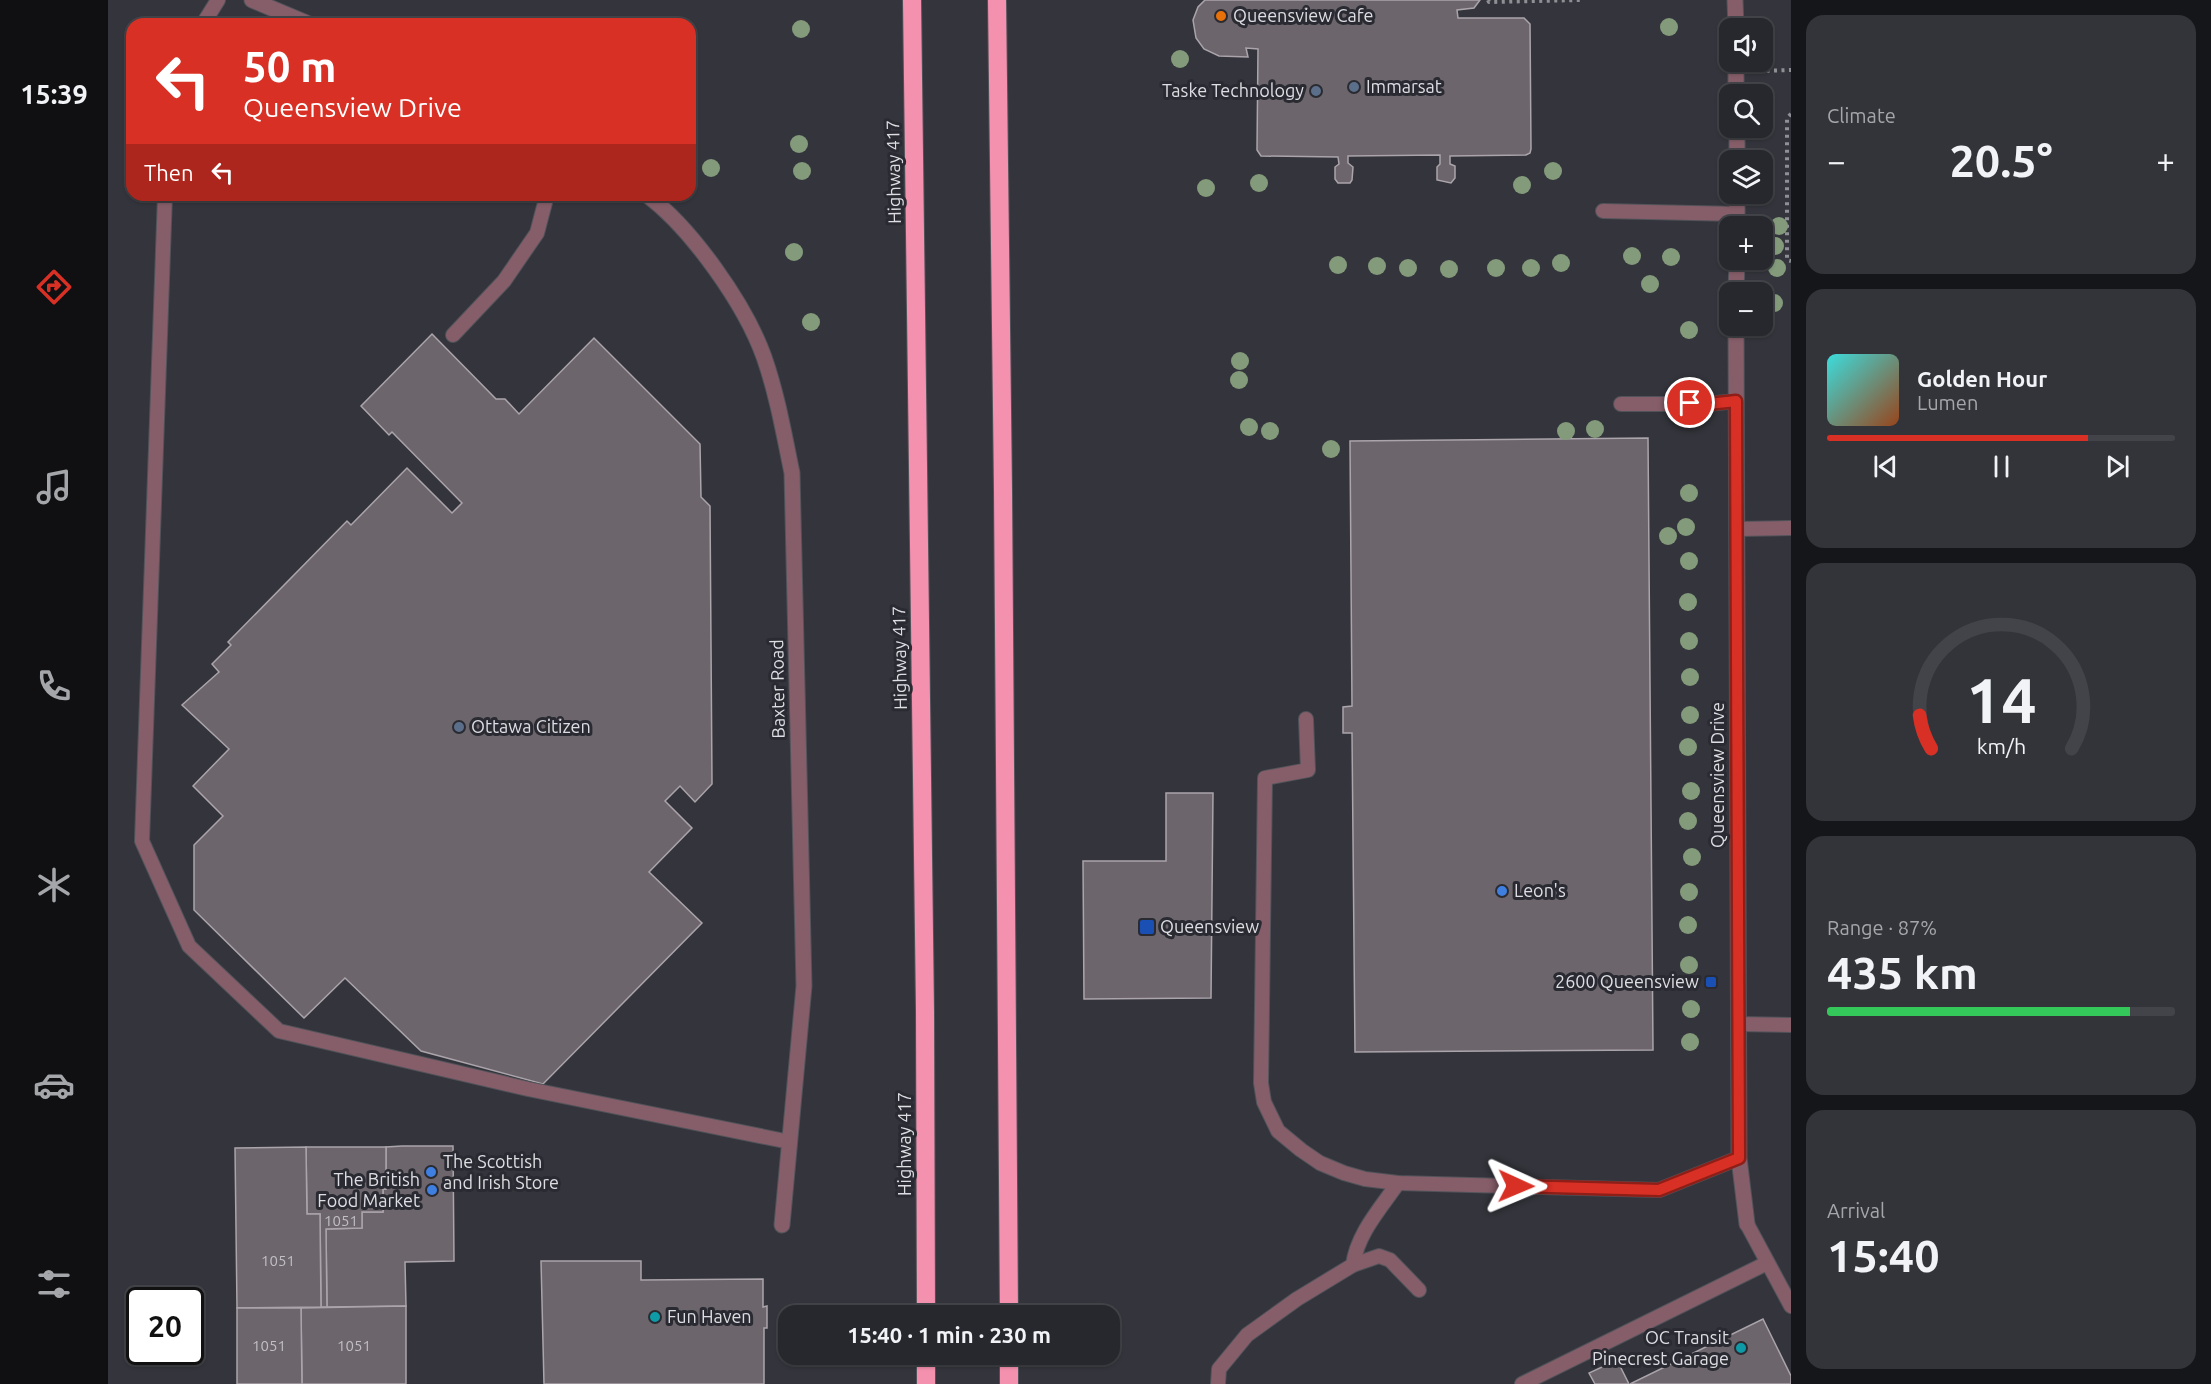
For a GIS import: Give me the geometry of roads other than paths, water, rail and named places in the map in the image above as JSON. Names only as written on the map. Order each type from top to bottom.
[{"type":"highway","name":"Highway 417","points":[[912,0],[925,1011],[926,1305]]},
{"type":"highway","points":[[996,0],[1003,502],[1009,1305]]},
{"type":"highway","points":[[926,1365],[926,1384]]},
{"type":"highway","points":[[1009,1365],[1009,1384]]},
{"type":"street","points":[[252,0],[295,18]]},
{"type":"street","points":[[1735,0],[1736,18]]},
{"type":"street","name":"Baxter Road","points":[[653,201],[693,240],[737,301],[764,356],[792,473],[804,986],[782,1225]]},
{"type":"street","name":"Queensview Drive","points":[[1736,336],[1739,1158],[1747,1224]]},
{"type":"lane","points":[[207,18],[218,0]]},
{"type":"lane","points":[[165,201],[142,841],[189,946],[279,1031],[528,1089],[790,1142]]},
{"type":"lane","points":[[453,335],[504,281],[537,234],[545,201]]},
{"type":"lane","points":[[1603,211],[1719,219]]},
{"type":"lane","points":[[1621,404],[1708,404],[1736,401]]},
{"type":"lane","points":[[1737,529],[1791,528]]},
{"type":"lane","points":[[1306,719],[1308,770],[1265,778],[1261,1083],[1264,1102],[1278,1131],[1320,1163],[1365,1179],[1398,1183],[1659,1190],[1739,1158]]},
{"type":"lane","points":[[1738,1024],[1791,1025]]},
{"type":"lane","points":[[1353,1265],[1355,1250],[1363,1234],[1398,1183]]},
{"type":"lane","points":[[1747,1224],[1791,1306]]},
{"type":"lane","points":[[1218,1384],[1220,1369],[1247,1335],[1297,1299],[1353,1265],[1379,1256],[1390,1260],[1419,1290]]},
{"type":"lane","points":[[1522,1384],[1767,1263]]},
{"type":"place","name":"Queensview Cafe","points":[[1221,16]]},
{"type":"place","name":"Immarsat","points":[[1354,87]]},
{"type":"place","name":"Taske Technology","points":[[1316,91]]},
{"type":"place","name":"Ottawa Citizen","points":[[459,727]]},
{"type":"place","name":"Leon's","points":[[1502,891]]},
{"type":"place","name":"Queensview","points":[[1147,927]]},
{"type":"place","name":"2600 Queensview","points":[[1711,982]]},
{"type":"place","name":"The Scottish and Irish Store","points":[[431,1172]]},
{"type":"place","name":"The British Food Market","points":[[432,1190]]},
{"type":"place","name":"Fun Haven","points":[[655,1317]]},
{"type":"place","name":"OC Transit Pinecrest Garage","points":[[1741,1348]]}]
